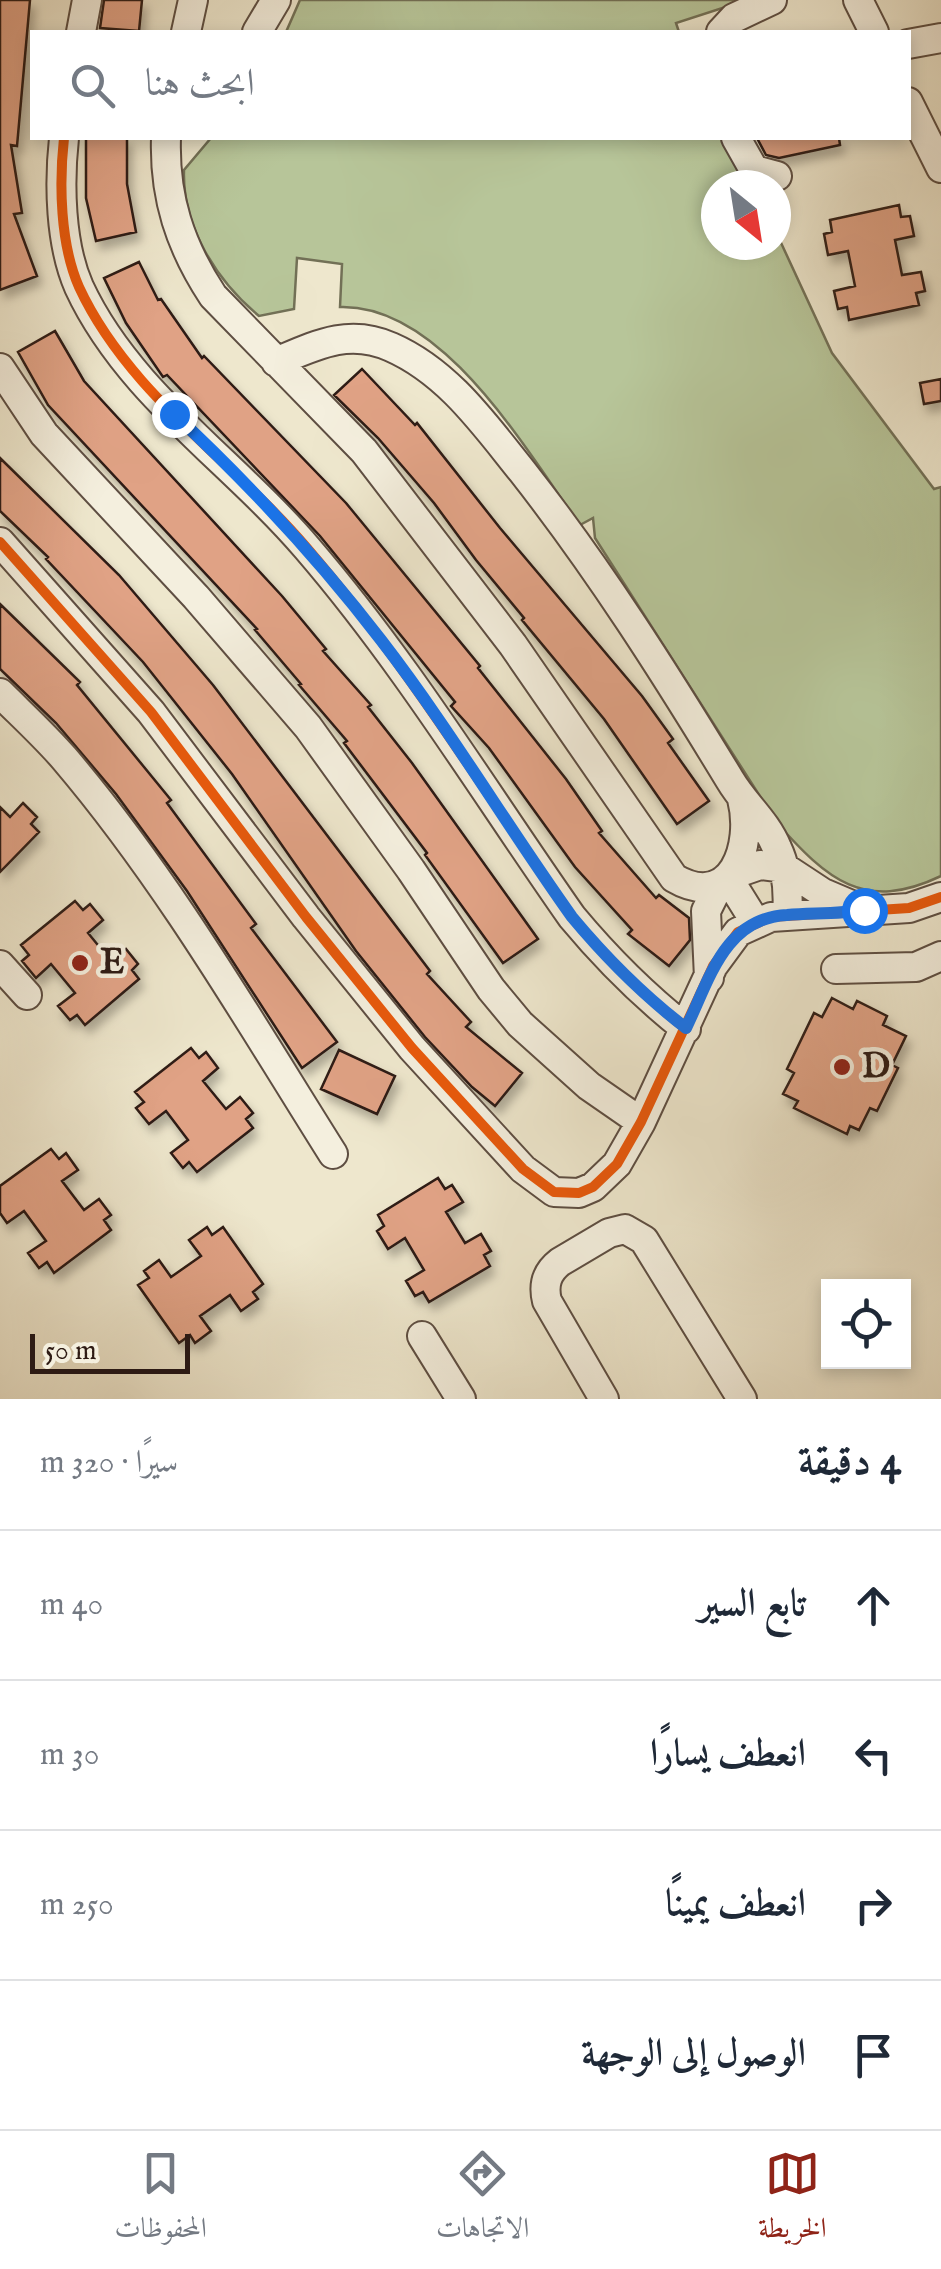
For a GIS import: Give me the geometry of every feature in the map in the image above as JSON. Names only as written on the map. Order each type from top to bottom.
[{"type":"street","points":[[82,30],[87,0]]},
{"type":"street","points":[[186,30],[193,0]]},
{"type":"street","points":[[258,30],[276,0]]},
{"type":"street","points":[[724,30],[734,18],[772,0]]},
{"type":"street","points":[[858,0],[873,30]]},
{"type":"street","points":[[911,43],[941,38]]},
{"type":"street","points":[[911,108],[941,168]]},
{"type":"street","points":[[64,140],[65,230],[78,284],[136,376],[240,476],[306,547],[382,642],[572,917],[645,996],[686,1028]]},
{"type":"street","points":[[166,140],[168,199],[195,269],[222,307],[364,451],[514,645],[674,878],[695,887],[707,887],[760,865],[784,868],[822,893],[864,910]]},
{"type":"street","points":[[737,140],[754,170]]},
{"type":"street","points":[[276,362],[322,342],[346,336],[370,338],[422,363],[444,380],[556,514],[612,593],[742,799],[764,822],[784,868],[786,914]]},
{"type":"street","points":[[0,368],[44,434],[184,584],[308,728],[520,1024],[588,1086],[641,1122]]},
{"type":"street","points":[[0,542],[151,712],[294,902],[412,1048],[523,1168],[554,1192],[578,1193],[604,1179],[617,1164],[641,1122],[720,954],[747,928],[786,914],[909,908],[941,898]]},
{"type":"street","points":[[0,693],[61,754],[172,901],[333,1154]]},
{"type":"street","points":[[709,980],[704,924],[710,898],[736,867],[745,841],[742,799]]},
{"type":"street","points":[[666,869],[678,902],[704,924],[747,928]]},
{"type":"street","points":[[728,878],[747,928]]},
{"type":"street","points":[[836,969],[916,966],[941,956]]},
{"type":"street","points":[[0,964],[26,995]]},
{"type":"street","points":[[604,1399],[548,1302],[545,1284],[560,1262],[624,1229],[644,1240],[742,1399]]},
{"type":"street","points":[[422,1336],[461,1399]]},
{"type":"green space","points":[[300,0],[747,0],[676,23],[678,30],[287,30]]},
{"type":"green space","points":[[209,140],[729,140],[743,170],[701,170],[701,260],[789,260],[832,353],[934,489],[941,487],[941,876],[914,887],[868,890],[849,884],[813,860],[777,823],[595,538],[593,518],[580,525],[478,387],[447,355],[413,329],[378,312],[340,307],[342,264],[297,258],[294,309],[259,316],[229,286],[205,251],[185,191],[184,170]]},
{"type":"building","points":[[0,0],[30,0],[17,146],[11,145],[22,213],[14,214],[37,276],[0,290]]},
{"type":"building","points":[[104,0],[142,0],[139,30],[100,28]]},
{"type":"building","points":[[86,140],[127,140],[127,184],[136,232],[96,241],[86,198]]},
{"type":"building","points":[[758,140],[839,140],[840,145],[779,158],[766,155]]},
{"type":"building","points":[[899,205],[901,217],[910,216],[914,236],[895,240],[902,275],[921,272],[925,291],[916,293],[919,305],[849,320],[847,307],[838,309],[834,291],[855,286],[848,251],[828,255],[824,234],[832,232],[830,220]]},
{"type":"building","points":[[139,262],[158,300],[202,358],[346,503],[480,666],[566,779],[602,831],[599,833],[656,898],[659,895],[689,918],[690,940],[669,966],[628,934],[632,930],[575,867],[489,748],[451,706],[455,702],[320,536],[167,375],[163,377],[126,323],[104,278]]},
{"type":"building","points":[[55,331],[84,381],[282,596],[326,649],[323,651],[371,705],[368,707],[538,939],[503,963],[344,743],[347,741],[257,629],[48,405],[18,352]]},
{"type":"building","points":[[362,369],[417,423],[642,696],[673,739],[668,743],[709,801],[677,824],[604,719],[522,620],[434,503],[378,438],[334,395]]},
{"type":"building","points":[[941,379],[941,401],[924,404],[920,383]]},
{"type":"building","points":[[0,458],[119,575],[213,685],[430,971],[427,974],[471,1022],[466,1027],[522,1073],[495,1106],[425,1037],[356,951],[232,774],[143,662],[48,557],[0,511]]},
{"type":"building","points":[[0,604],[80,682],[77,685],[171,800],[167,803],[256,924],[251,928],[337,1042],[302,1068],[187,891],[116,794],[56,723],[0,669]]},
{"type":"building","points":[[23,803],[37,817],[31,824],[39,832],[0,872],[0,807],[10,817]]},
{"type":"building","name":"E","points":[[75,901],[83,910],[90,904],[103,920],[88,933],[111,961],[126,949],[138,964],[132,970],[139,979],[85,1025],[77,1015],[70,1020],[58,1006],[75,993],[51,964],[36,978],[22,961],[29,955],[21,945]]},
{"type":"building","name":"D","points":[[832,998],[853,1009],[857,1001],[887,1016],[883,1025],[906,1036],[892,1065],[898,1068],[877,1111],[870,1108],[859,1130],[850,1126],[847,1134],[794,1108],[798,1101],[783,1094],[794,1073],[787,1069],[814,1013],[822,1017]]},
{"type":"building","points":[[191,1048],[199,1058],[206,1052],[218,1068],[203,1081],[226,1109],[240,1097],[253,1113],[246,1119],[253,1128],[197,1172],[189,1162],[183,1168],[171,1153],[188,1140],[166,1111],[149,1124],[136,1108],[144,1102],[135,1092]]},
{"type":"building","points":[[339,1050],[395,1076],[377,1114],[321,1089]]},
{"type":"building","points":[[51,1149],[59,1159],[66,1153],[78,1170],[62,1181],[84,1210],[99,1199],[111,1215],[104,1220],[111,1230],[54,1273],[47,1262],[39,1268],[28,1253],[46,1241],[24,1211],[7,1223],[0,1213],[0,1186]]},
{"type":"building","points":[[438,1178],[445,1189],[452,1185],[463,1202],[446,1212],[465,1243],[481,1234],[491,1251],[484,1255],[490,1266],[429,1302],[423,1292],[415,1296],[406,1281],[424,1270],[405,1238],[388,1249],[377,1231],[384,1226],[378,1215]]},
{"type":"building","points":[[207,1227],[212,1235],[223,1227],[263,1284],[253,1292],[258,1299],[241,1311],[230,1295],[200,1316],[211,1331],[195,1343],[190,1335],[179,1343],[138,1285],[149,1278],[144,1271],[159,1260],[171,1277],[201,1256],[189,1240]]},
{"type":"cycle path","points":[[64,140],[62,194],[68,252],[79,287],[100,325],[153,393],[307,548],[378,637],[572,917],[626,976],[686,1029]]},
{"type":"cycle path","points":[[0,542],[151,712],[306,917],[412,1048],[523,1169],[554,1192],[579,1193],[593,1187],[617,1164],[641,1122],[713,966],[738,932],[771,917],[909,908],[941,897]]},
{"type":"place","name":"E","points":[[80,963]]},
{"type":"place","name":"D","points":[[842,1067]]},
{"type":"route","points":[[174,414],[240,476],[306,547],[382,642],[572,917],[606,958],[686,1028],[720,954],[738,932],[786,914],[826,915],[864,910]]}]
